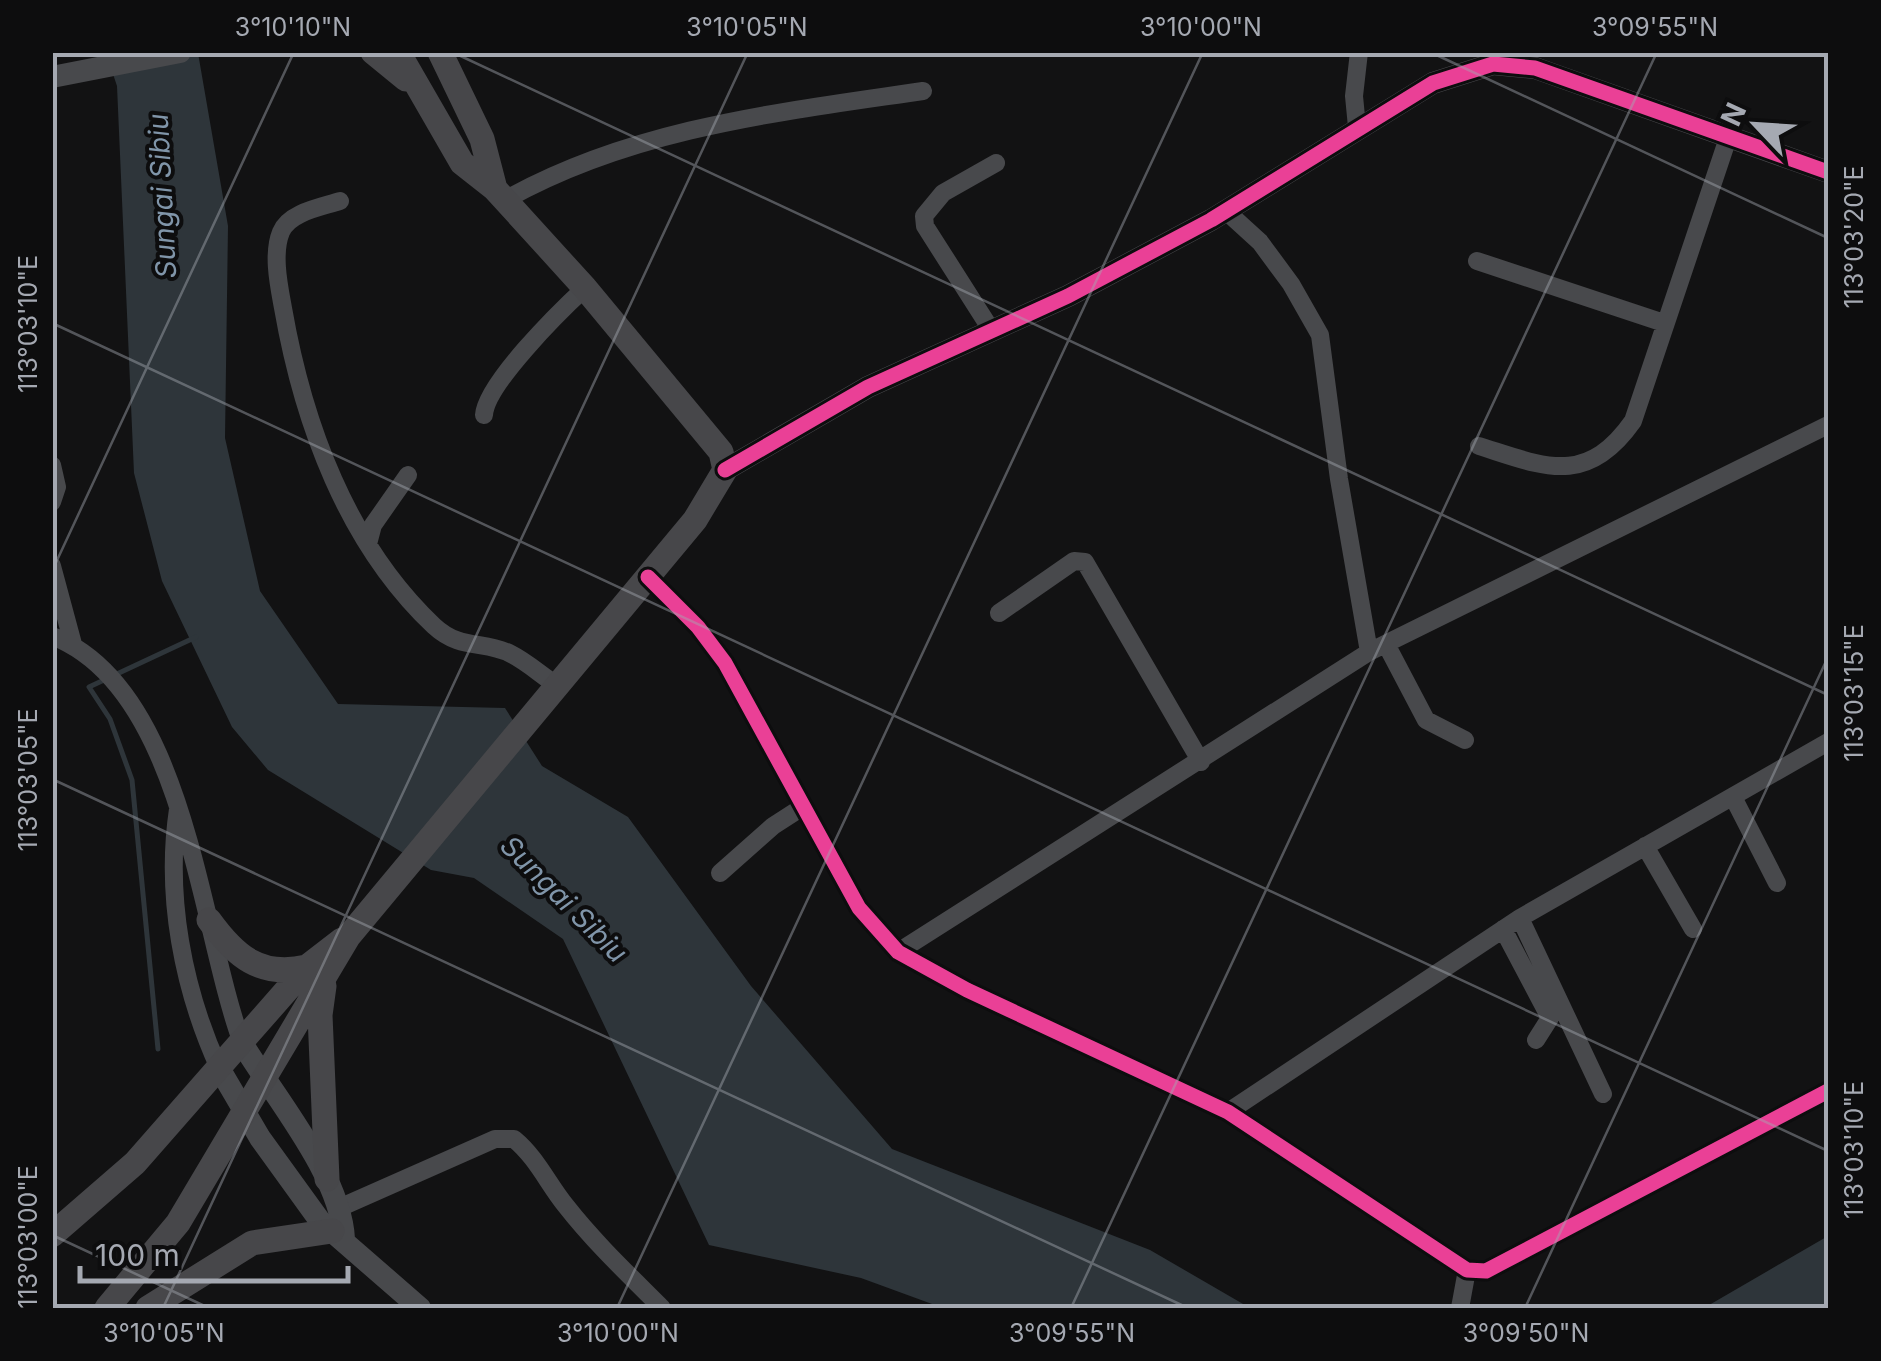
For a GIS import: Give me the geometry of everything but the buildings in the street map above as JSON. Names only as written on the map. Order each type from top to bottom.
[{"type":"main road","points":[[374,52],[418,89]]},
{"type":"main road","points":[[52,1236],[134,1163],[242,1043],[348,936],[695,520],[725,470],[722,452],[585,288],[500,194],[462,162],[398,52]]},
{"type":"main road","points":[[442,54],[482,139],[500,194]]},
{"type":"main road","points":[[209,920],[231,951],[252,965],[288,971],[318,969]]},
{"type":"main road","points":[[107,1308],[178,1223],[244,1110],[318,969]]},
{"type":"main road","points":[[318,969],[327,1180]]},
{"type":"main road","points":[[148,1308],[252,1243],[338,1226]]},
{"type":"street","points":[[58,76],[180,52]]},
{"type":"street","points":[[1357,127],[1354,96],[1359,52]]},
{"type":"street","points":[[725,470],[868,387],[990,328],[1068,296],[1226,211],[1433,82],[1493,64],[1534,68],[1828,172]]},
{"type":"street","points":[[500,194],[705,124],[923,91]]},
{"type":"street","points":[[1479,446],[1553,469],[1585,462],[1623,435],[1633,421],[1729,135]]},
{"type":"street","points":[[990,328],[924,226],[924,216],[943,193],[996,163]]},
{"type":"street","points":[[340,201],[293,218],[281,232],[278,274],[294,372],[336,488],[368,544],[433,625],[449,638],[510,653],[555,684]]},
{"type":"street","points":[[1226,211],[1260,242],[1291,284],[1320,335],[1378,648],[1426,720],[1465,740]]},
{"type":"street","points":[[1477,261],[1664,323]]},
{"type":"street","points":[[484,415],[490,396],[547,324],[585,288]]},
{"type":"street","points":[[898,952],[1378,648],[1828,425]]},
{"type":"street","points":[[52,465],[57,488],[52,502]]},
{"type":"street","points":[[368,544],[373,525],[408,475]]},
{"type":"street","points":[[999,613],[1074,561],[1084,562],[1201,762]]},
{"type":"street","points":[[52,566],[73,644]]},
{"type":"street","points":[[648,577],[698,627],[725,663],[858,908],[898,952],[966,990],[1228,1112],[1468,1270],[1486,1271],[1828,1091]]},
{"type":"street","points":[[52,636],[73,644],[101,666],[116,683],[154,748],[193,846],[242,1043],[327,1180],[338,1226]]},
{"type":"street","points":[[1228,1112],[1520,918],[1828,742]]},
{"type":"street","points":[[1733,797],[1777,882]]},
{"type":"street","points":[[720,872],[773,826],[804,806]]},
{"type":"street","points":[[178,809],[173,847],[182,946],[194,1012],[219,1068],[244,1110],[338,1226],[420,1308]]},
{"type":"street","points":[[1645,846],[1693,930]]},
{"type":"street","points":[[1520,918],[1603,1094]]},
{"type":"street","points":[[1503,929],[1548,1011],[1549,1025],[1536,1040]]},
{"type":"street","points":[[338,1226],[495,1138],[514,1139],[602,1248],[662,1308]]},
{"type":"street","points":[[1460,1308],[1468,1270]]},
{"type":"water","name":"Sungai Sibiu","points":[[106,53],[198,53],[228,226],[225,438],[260,591],[338,704],[505,708],[542,766],[628,817],[751,986],[892,1149],[1150,1250],[1250,1308],[943,1308],[861,1278],[709,1245],[563,939],[474,878],[431,870],[268,770],[232,727],[162,581],[134,473],[117,86]]},
{"type":"water","points":[[1828,1236],[1828,1308],[1704,1308]]},
{"type":"waterway","points":[[158,1049],[132,780],[110,719],[89,687],[196,637]]},
{"type":"cycle path","points":[[725,470],[868,387],[1068,296],[1211,220],[1433,83],[1493,64],[1535,68],[1828,172]]},
{"type":"cycle path","points":[[648,577],[698,627],[725,663],[859,908],[898,952],[967,990],[1228,1112],[1467,1270],[1486,1271],[1828,1091]]}]
